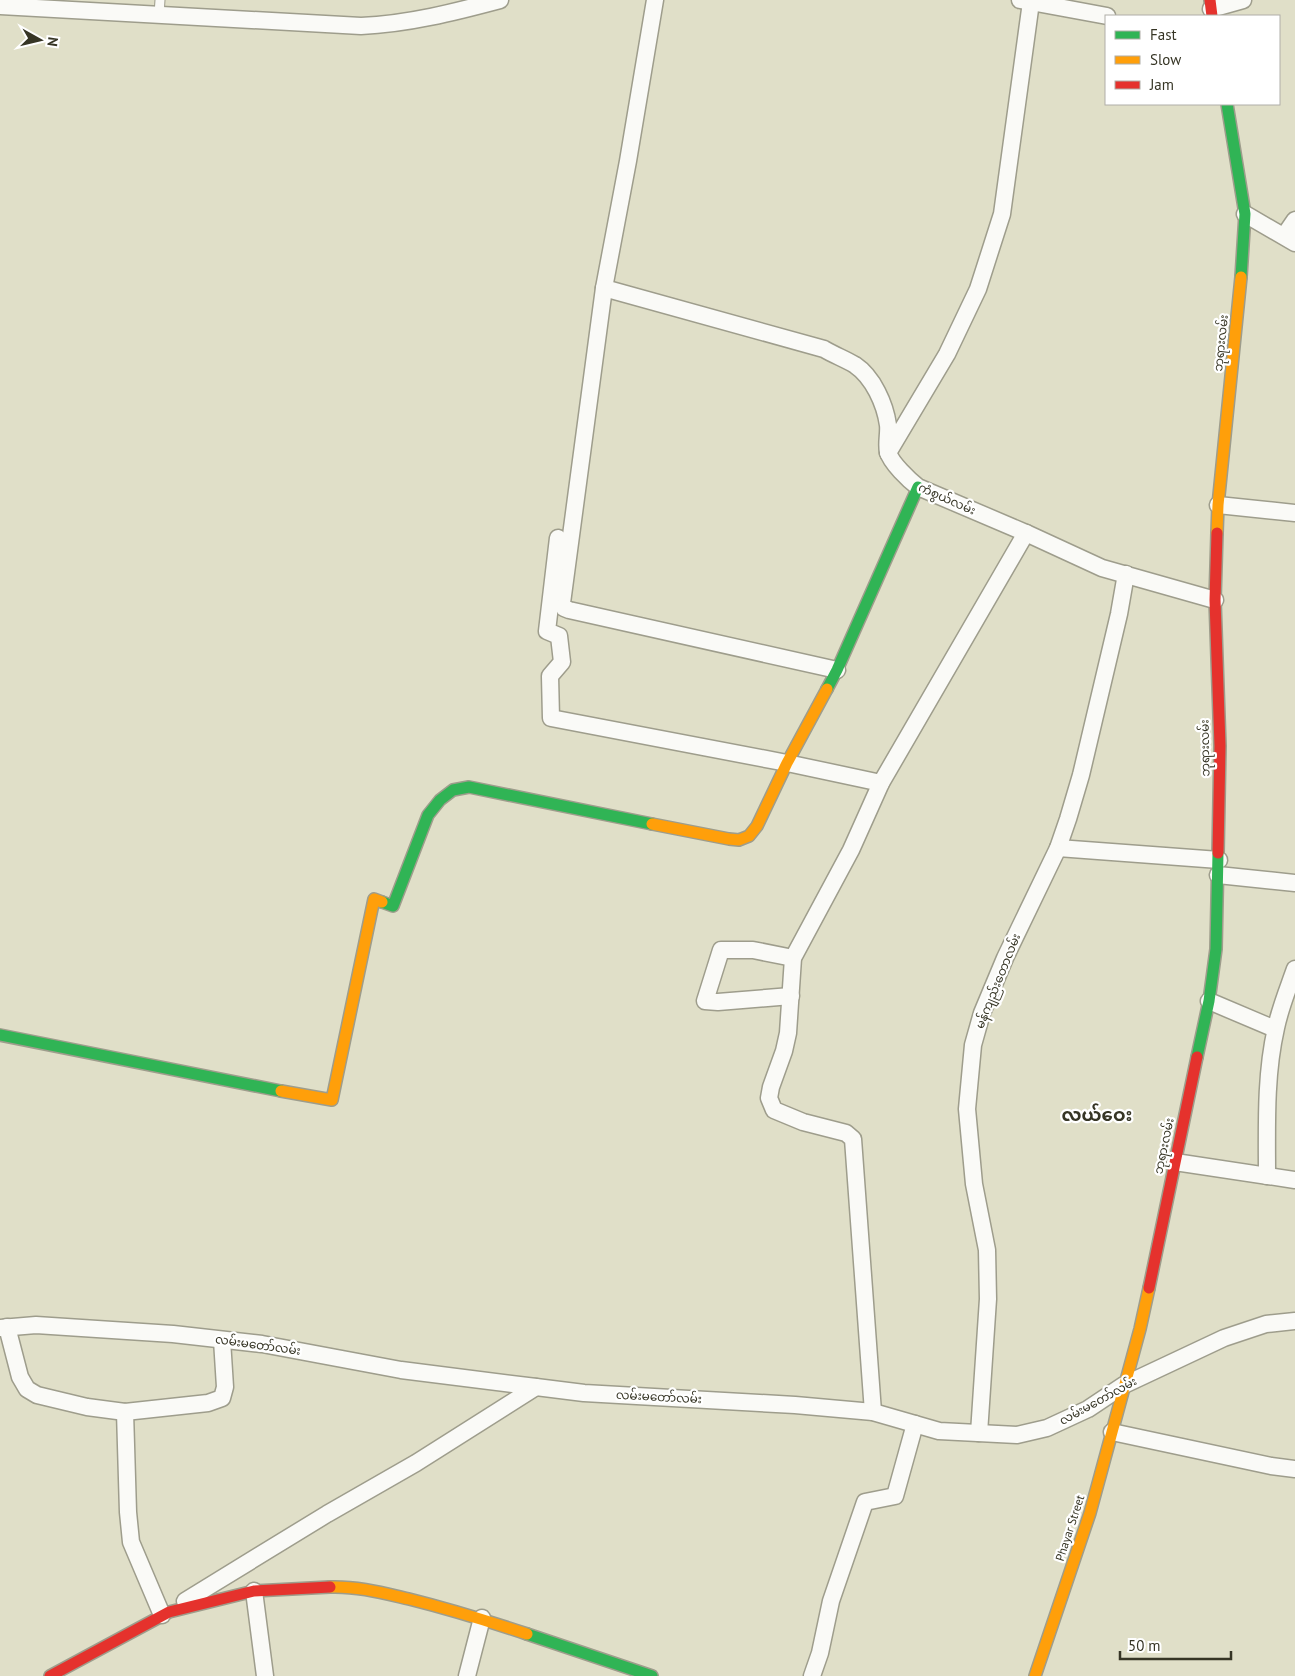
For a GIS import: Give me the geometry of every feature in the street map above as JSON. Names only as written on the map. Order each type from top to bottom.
[{"type":"street","points":[[0,6],[160,7],[330,25],[380,25],[500,0]]},
{"type":"street","points":[[655,0],[604,288],[562,596],[564,608],[837,670]]},
{"type":"street","points":[[1211,8],[1243,0]]},
{"type":"street","points":[[888,452],[947,354],[978,289],[993,244],[1002,214],[1025,1],[1105,16]]},
{"type":"street","name":"ဘုရားလမ်း","points":[[1124,1385],[1140,1329],[1209,1002],[1216,949],[1220,746],[1215,600],[1218,505],[1242,266],[1245,214],[1227,105]]},
{"type":"street","points":[[1245,214],[1290,239],[1295,220]]},
{"type":"street","points":[[604,288],[824,349],[856,365],[868,377],[883,406],[888,424],[888,452]]},
{"type":"street","name":"ကံစွယ်လမ်း","points":[[888,452],[904,476],[918,488],[1026,533],[1102,568],[1215,600]]},
{"type":"street","points":[[0,1035],[332,1100],[374,899],[393,906],[428,815],[440,800],[453,790],[469,787],[729,839],[739,840],[749,836],[757,826],[787,763],[837,670],[918,488]]},
{"type":"street","points":[[1218,505],[1295,513]]},
{"type":"street","points":[[873,1412],[853,1139],[846,1133],[802,1122],[774,1110],[769,1098],[788,1033],[793,958],[851,850],[881,783],[1026,533]]},
{"type":"street","points":[[558,538],[547,631],[559,636],[562,662],[550,676],[551,718],[881,783]]},
{"type":"street","name":"မန်ကျည်းတောလမ်း","points":[[979,1433],[988,1299],[987,1250],[974,1184],[967,1109],[973,1045],[982,1013],[1005,958],[1058,848],[1081,775],[1119,614],[1126,574]]},
{"type":"street","points":[[1058,848],[1219,867],[1295,883]]},
{"type":"street","points":[[791,996],[718,1002],[705,1001],[721,950],[753,950],[793,958]]},
{"type":"street","points":[[1267,1176],[1267,1117],[1275,1029],[1295,969]]},
{"type":"street","points":[[1209,1002],[1275,1029]]},
{"type":"street","points":[[1175,1162],[1295,1180]]},
{"type":"street","name":"လမ်းမတော်လမ်း","points":[[4,1328],[36,1325],[173,1334],[262,1344],[401,1370],[584,1393],[795,1405],[873,1412],[939,1431],[1017,1435],[1047,1428],[1088,1409],[1124,1385],[1224,1338],[1266,1324],[1295,1321]]},
{"type":"street","points":[[4,1328],[20,1377],[27,1389],[37,1395],[87,1407],[125,1412],[208,1403],[222,1398],[225,1387],[222,1340]]},
{"type":"street","name":"Phayar Street","points":[[1035,1676],[1090,1513],[1124,1385]]},
{"type":"street","points":[[50,1676],[165,1614],[327,1514],[416,1463],[536,1387]]},
{"type":"street","points":[[125,1412],[128,1512],[131,1542],[165,1614]]},
{"type":"street","points":[[812,1676],[820,1653],[831,1601],[865,1502],[895,1496],[915,1424]]},
{"type":"street","points":[[1112,1432],[1271,1466],[1295,1469]]},
{"type":"street","points":[[165,1614],[254,1591],[348,1586],[389,1594],[482,1618],[652,1676]]},
{"type":"street","points":[[254,1591],[265,1676]]},
{"type":"street","points":[[467,1676],[482,1618]]},
{"type":"traffic: fast","points":[[1227,105],[1245,214],[1241,277]]},
{"type":"traffic: fast","points":[[827,689],[918,487]]},
{"type":"traffic: fast","points":[[382,902],[393,906],[428,815],[440,800],[453,790],[469,787],[652,824]]},
{"type":"traffic: fast","points":[[1197,1057],[1209,1001],[1216,949],[1218,853]]},
{"type":"traffic: fast","points":[[0,1035],[281,1091]]},
{"type":"traffic: fast","points":[[527,1634],[652,1676]]},
{"type":"traffic: slow","points":[[1217,533],[1218,505],[1241,277]]},
{"type":"traffic: slow","points":[[652,824],[729,839],[739,840],[749,836],[757,826],[787,763],[827,689]]},
{"type":"traffic: slow","points":[[281,1091],[332,1100],[374,899],[382,902]]},
{"type":"traffic: slow","points":[[1035,1676],[1090,1513],[1140,1329],[1149,1288]]},
{"type":"traffic: slow","points":[[330,1587],[380,1592],[468,1615],[527,1634]]},
{"type":"traffic: jam","points":[[1210,0],[1212,15]]},
{"type":"traffic: jam","points":[[1217,533],[1215,600],[1220,746],[1218,853]]},
{"type":"traffic: jam","points":[[1149,1288],[1197,1057]]},
{"type":"traffic: jam","points":[[50,1676],[169,1612],[254,1591],[330,1587]]},
{"type":"district","name":"လယ်ဝေး","points":[[1097,1115]]}]
